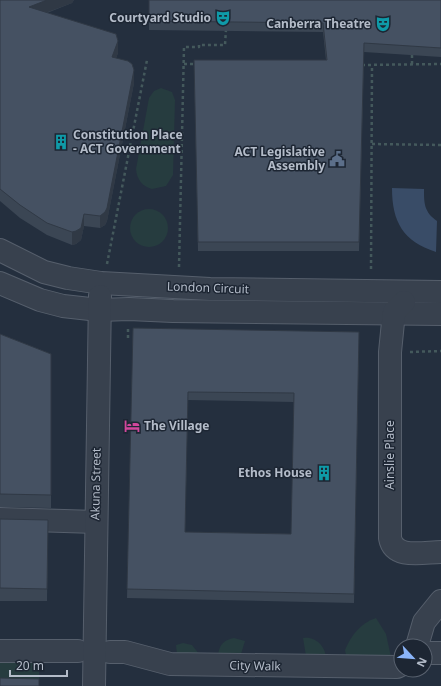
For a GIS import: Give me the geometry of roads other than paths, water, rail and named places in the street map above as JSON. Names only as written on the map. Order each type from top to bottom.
[{"type":"street","name":"London Circuit","points":[[0,250],[44,272],[68,278],[104,274],[210,289],[431,291]]},
{"type":"street","name":"Akuna Street","points":[[94,686],[99,310],[104,274]]},
{"type":"street","name":"London Circuit","points":[[0,283],[48,302],[63,306],[99,310],[129,309],[173,311],[394,312],[441,314]]},
{"type":"street","name":"London Circuit","points":[[394,312],[404,302],[431,291]]},
{"type":"street","name":"Ainslie Place","points":[[394,312],[390,352],[391,543],[392,547],[400,552],[441,552]]},
{"type":"street","points":[[0,519],[96,522]]},
{"type":"street","points":[[419,638],[424,622],[441,601],[441,595]]},
{"type":"street","points":[[0,651],[78,651]]},
{"type":"street","name":"City Walk","points":[[110,652],[125,652],[170,664],[393,668]]},
{"type":"water","points":[[392,188],[424,189],[424,199],[427,211],[437,221],[436,252],[415,242],[402,229],[394,211]]},
{"type":"place","name":"Courtyard Studio","points":[[223,18]]},
{"type":"place","name":"Canberra Theatre","points":[[383,24]]},
{"type":"place","name":"Constitution Place - ACT Government","points":[[61,142]]},
{"type":"place","name":"ACT Legislative Assembly","points":[[337,159]]},
{"type":"place","name":"The Village","points":[[132,426]]},
{"type":"place","name":"Ethos House","points":[[324,473]]}]
